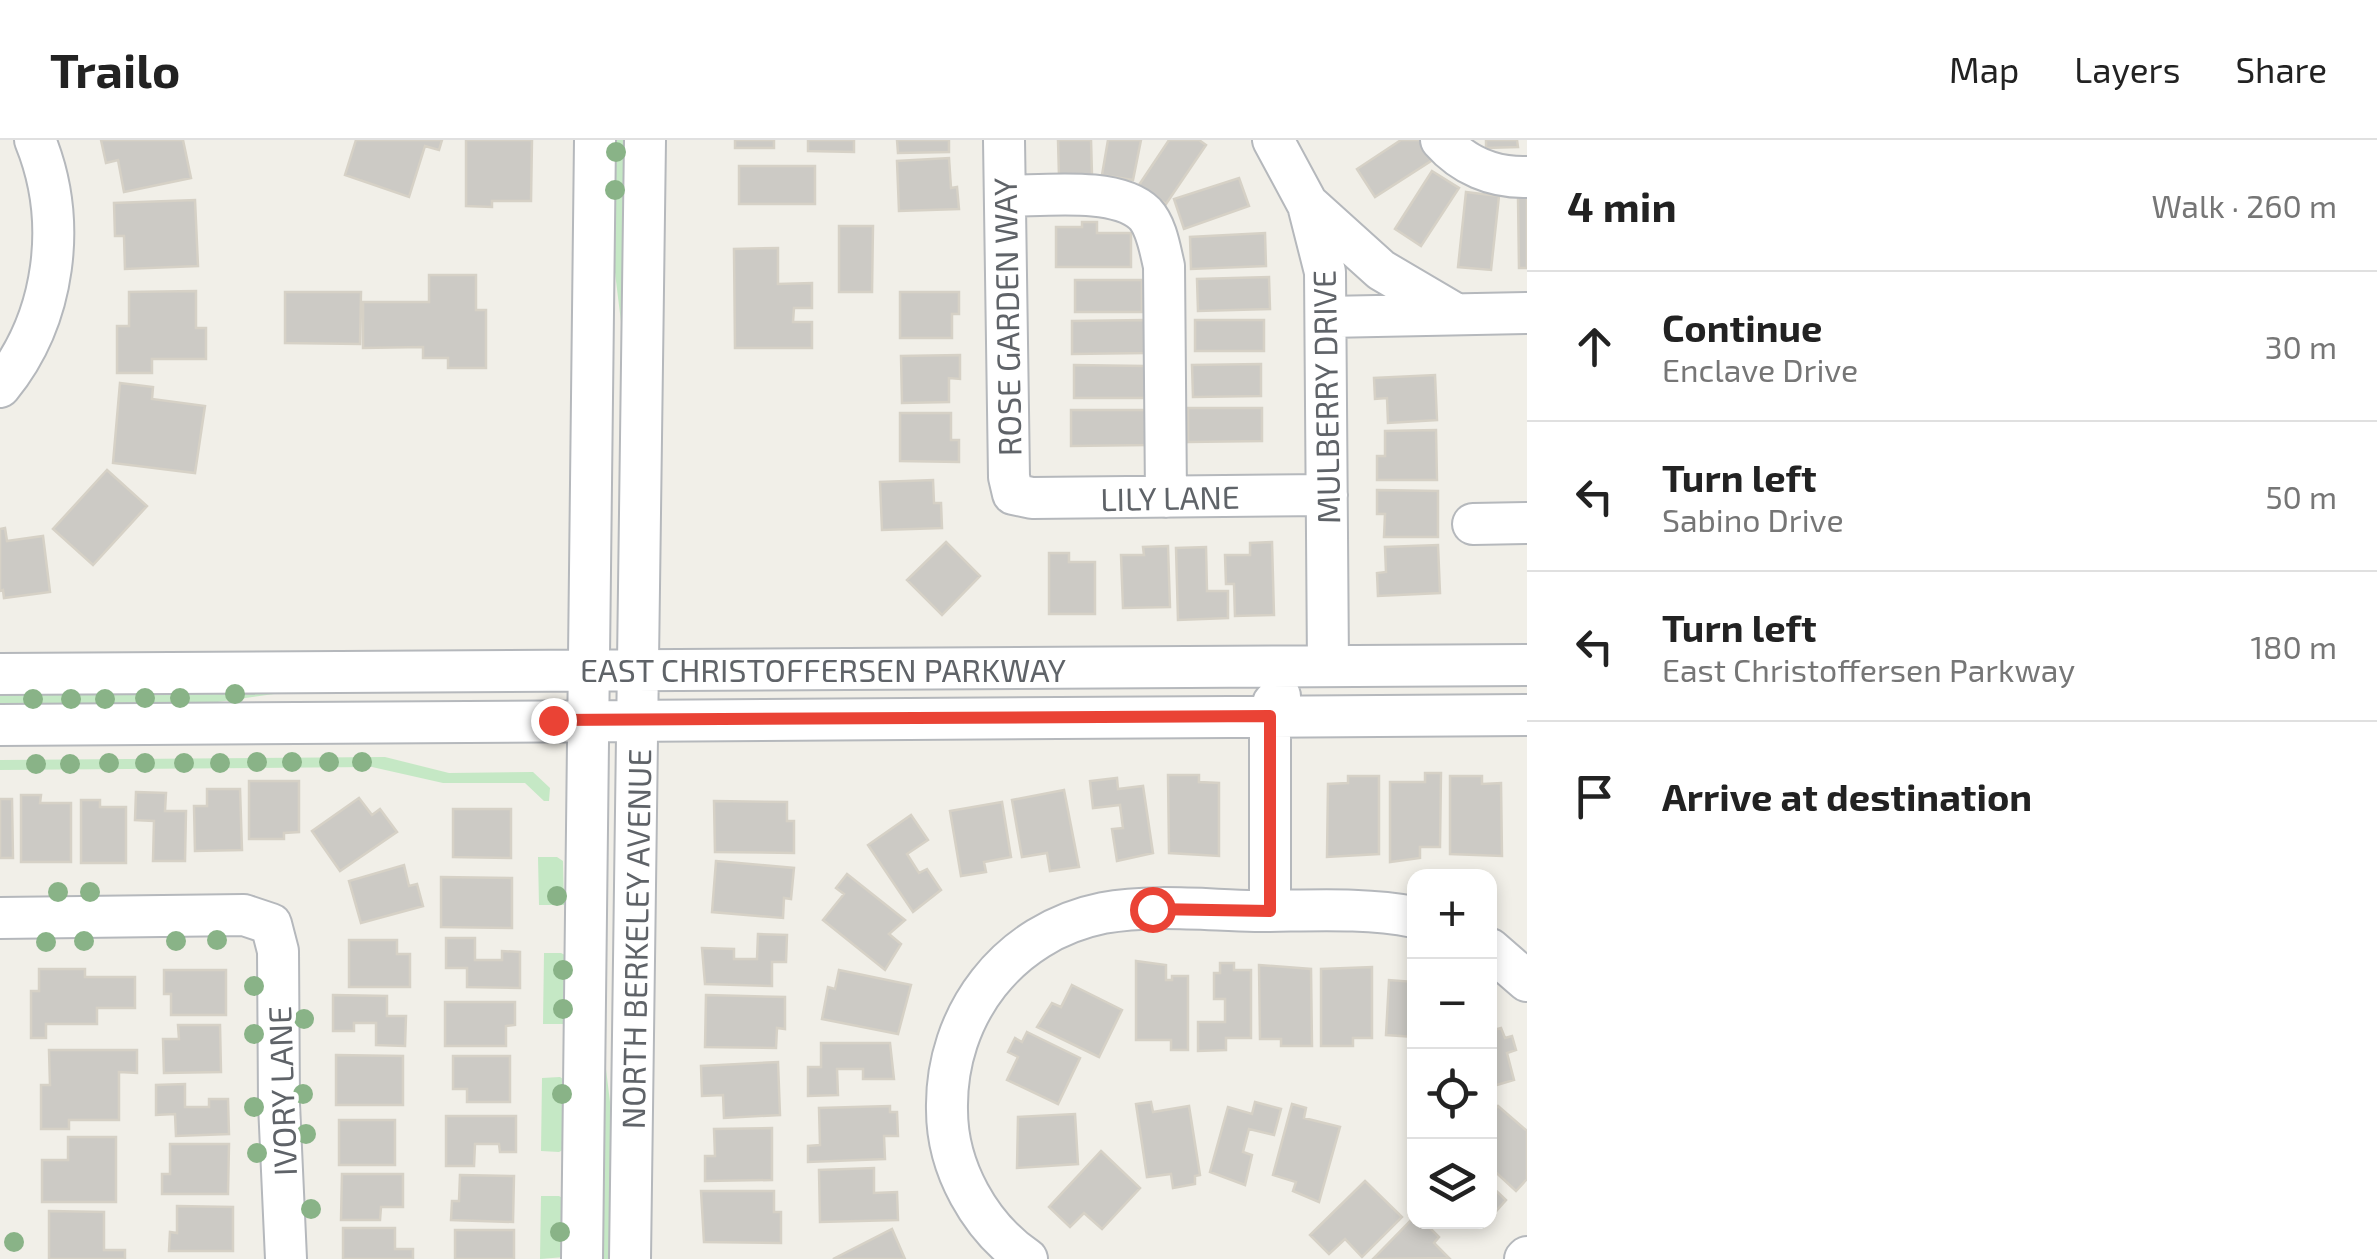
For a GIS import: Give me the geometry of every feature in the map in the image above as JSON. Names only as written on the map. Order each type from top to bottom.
[{"type":"street","points":[[0,387],[34,332],[50,281],[52,207],[42,158],[34,140]]},
{"type":"street","name":"NORTH BERKELEY AVENUE","points":[[582,1259],[596,140]]},
{"type":"street","name":"NORTH BERKELEY AVENUE","points":[[630,1259],[646,140]]},
{"type":"street","name":"ROSE GARDEN WAY","points":[[1004,140],[1008,477],[1013,494]]},
{"type":"street","name":"MULBERRY DRIVE","points":[[1273,140],[1308,205],[1323,260],[1328,666]]},
{"type":"street","points":[[1442,140],[1455,156],[1484,170],[1527,177]]},
{"type":"street","points":[[1005,196],[1097,195],[1123,201],[1145,214],[1158,238],[1164,266],[1166,497]]},
{"type":"street","points":[[1308,205],[1381,270],[1458,314]]},
{"type":"street","points":[[1326,317],[1527,313]]},
{"type":"street","name":"LILY LANE","points":[[1013,494],[1032,498],[1327,495]]},
{"type":"street","points":[[1473,524],[1527,523]]},
{"type":"street","points":[[1270,911],[1273,703],[1286,693],[1420,688],[1438,683],[1454,665]]},
{"type":"street","name":"EAST CHRISTOFFERSEN PARKWAY","points":[[0,674],[1527,665]]},
{"type":"street","name":"EAST CHRISTOFFERSEN PARKWAY","points":[[0,725],[1527,715]]},
{"type":"street","points":[[1028,1259],[1002,1238],[979,1209],[955,1159],[947,1122],[954,1050],[967,1016],[986,985],[1014,955],[1046,933],[1102,914],[1152,909],[1364,911],[1407,916]]},
{"type":"street","name":"IVORY LANE","points":[[0,918],[244,915],[271,924],[278,952],[286,1259]]},
{"type":"street","points":[[1497,955],[1527,980]]},
{"type":"green space","points":[[611,140],[630,140],[628,330],[622,330],[612,248]]},
{"type":"green space","points":[[274,688],[274,694],[197,705],[0,710],[0,691]]},
{"type":"green space","points":[[385,757],[449,773],[533,772],[550,788],[549,801],[525,783],[443,783],[372,767],[0,770],[0,760]]},
{"type":"green space","points":[[538,857],[557,857],[563,861],[564,905],[539,905]]},
{"type":"green space","points":[[544,953],[569,957],[568,1024],[543,1024]]},
{"type":"green space","points":[[599,1061],[605,1061],[615,1143],[615,1259],[597,1259]]},
{"type":"green space","points":[[560,1077],[568,1082],[567,1148],[559,1152],[541,1151],[542,1078]]},
{"type":"green space","points":[[541,1196],[566,1200],[565,1257],[540,1259]]},
{"type":"building","points":[[101,140],[183,140],[191,178],[124,192],[118,160],[106,163]]},
{"type":"building","points":[[356,140],[442,140],[439,150],[425,146],[409,197],[345,175]]},
{"type":"building","points":[[466,140],[532,140],[531,201],[466,206]]},
{"type":"building","points":[[735,140],[774,140],[774,148],[735,148]]},
{"type":"building","points":[[808,140],[854,140],[854,152],[808,151]]},
{"type":"building","points":[[897,140],[949,140],[949,152],[898,153]]},
{"type":"building","points":[[1058,140],[1091,140],[1092,175],[1059,176]]},
{"type":"building","points":[[1108,140],[1141,140],[1133,180],[1102,175]]},
{"type":"building","points":[[1169,140],[1199,140],[1206,145],[1166,204],[1139,185]]},
{"type":"building","points":[[1401,140],[1422,140],[1434,159],[1375,197],[1357,169]]},
{"type":"building","points":[[1486,140],[1517,140],[1518,147],[1486,148]]},
{"type":"building","points":[[949,158],[951,188],[957,187],[959,209],[899,211],[897,161]]},
{"type":"building","points":[[739,166],[815,166],[815,204],[739,204]]},
{"type":"building","points":[[1432,171],[1459,188],[1421,246],[1395,229]]},
{"type":"building","points":[[1239,178],[1249,206],[1184,229],[1174,199]]},
{"type":"building","points":[[1466,192],[1499,196],[1491,270],[1458,267]]},
{"type":"building","points":[[1518,197],[1527,197],[1527,268],[1519,268]]},
{"type":"building","points":[[195,200],[198,266],[125,269],[124,236],[115,236],[114,203]]},
{"type":"building","points":[[1082,222],[1097,222],[1097,233],[1131,233],[1131,267],[1056,267],[1056,227],[1082,227]]},
{"type":"building","points":[[839,226],[873,226],[872,292],[839,292]]},
{"type":"building","points":[[1265,233],[1266,266],[1191,269],[1190,237]]},
{"type":"building","points":[[778,248],[778,284],[812,283],[812,308],[794,308],[793,322],[812,322],[812,348],[735,348],[734,249]]},
{"type":"building","points":[[429,275],[476,275],[476,310],[486,310],[486,368],[448,368],[448,358],[423,358],[423,347],[363,348],[363,302],[429,302]]},
{"type":"building","points":[[1269,277],[1270,309],[1198,311],[1197,279]]},
{"type":"building","points":[[1075,280],[1142,280],[1142,312],[1075,312]]},
{"type":"building","points":[[196,291],[196,328],[206,328],[206,359],[152,359],[152,373],[117,373],[117,326],[129,326],[129,292]]},
{"type":"building","points":[[285,292],[361,292],[360,344],[285,343]]},
{"type":"building","points":[[900,292],[959,292],[959,314],[952,314],[952,338],[900,338]]},
{"type":"building","points":[[1145,320],[1146,353],[1072,354],[1072,321]]},
{"type":"building","points":[[1195,320],[1264,320],[1264,351],[1195,351]]},
{"type":"building","points":[[960,355],[960,379],[949,378],[949,402],[902,403],[901,356]]},
{"type":"building","points":[[1261,364],[1261,396],[1193,397],[1192,365]]},
{"type":"building","points":[[1074,365],[1145,366],[1145,398],[1074,398]]},
{"type":"building","points":[[1435,375],[1437,420],[1388,423],[1387,398],[1375,399],[1374,378]]},
{"type":"building","points":[[120,383],[153,387],[152,399],[205,406],[195,473],[113,463]]},
{"type":"building","points":[[1188,408],[1262,408],[1262,441],[1188,442]]},
{"type":"building","points":[[1071,410],[1148,410],[1148,445],[1071,446]]},
{"type":"building","points":[[900,413],[951,413],[951,440],[959,440],[959,462],[900,461]]},
{"type":"building","points":[[1436,430],[1437,480],[1377,480],[1377,456],[1385,456],[1385,431]]},
{"type":"building","points":[[107,470],[147,506],[93,565],[53,529]]},
{"type":"building","points":[[933,480],[934,503],[941,503],[942,528],[882,530],[880,482]]},
{"type":"building","points":[[1377,490],[1438,491],[1438,537],[1384,537],[1385,514],[1377,514]]},
{"type":"building","points":[[5,528],[7,541],[43,536],[50,592],[4,598],[3,590],[0,591],[0,529]]},
{"type":"building","points":[[946,542],[980,576],[942,615],[907,580]]},
{"type":"building","points":[[1272,542],[1274,615],[1235,616],[1234,584],[1226,584],[1225,555],[1250,555],[1250,543]]},
{"type":"building","points":[[1438,545],[1440,593],[1378,596],[1377,573],[1386,572],[1385,547]]},
{"type":"building","points":[[1168,546],[1170,607],[1123,608],[1121,555],[1144,555],[1143,547]]},
{"type":"building","points":[[1206,547],[1207,591],[1228,591],[1228,618],[1178,620],[1176,548]]},
{"type":"building","points":[[1049,553],[1069,553],[1069,562],[1095,562],[1095,614],[1049,614]]},
{"type":"building","points":[[1425,773],[1441,773],[1440,847],[1420,847],[1420,858],[1390,862],[1390,782],[1425,782]]},
{"type":"building","points":[[1168,775],[1199,775],[1199,782],[1219,783],[1219,856],[1169,853]]},
{"type":"building","points":[[1348,776],[1379,776],[1379,854],[1327,857],[1328,784],[1348,783]]},
{"type":"building","points":[[1450,776],[1482,776],[1482,784],[1501,783],[1502,856],[1450,854]]},
{"type":"building","points":[[1117,778],[1118,789],[1143,786],[1153,853],[1117,861],[1112,829],[1123,828],[1120,805],[1093,808],[1090,781]]},
{"type":"building","points":[[249,781],[299,781],[299,832],[284,833],[284,839],[249,839]]},
{"type":"building","points":[[207,789],[240,789],[242,850],[195,851],[194,806],[207,806]]},
{"type":"building","points":[[1064,790],[1079,867],[1050,871],[1047,853],[1022,857],[1012,800]]},
{"type":"building","points":[[136,792],[166,793],[165,811],[186,811],[185,861],[153,861],[154,821],[135,820]]},
{"type":"building","points":[[21,795],[41,795],[40,803],[71,803],[71,862],[21,862]]},
{"type":"building","points":[[359,798],[372,815],[380,809],[397,832],[340,871],[312,831]]},
{"type":"building","points":[[0,799],[12,799],[13,858],[0,858]]},
{"type":"building","points":[[81,800],[100,800],[100,807],[126,807],[126,863],[81,863]]},
{"type":"building","points":[[714,801],[787,802],[787,821],[794,821],[794,853],[715,852]]},
{"type":"building","points":[[1002,802],[1011,857],[984,862],[986,872],[961,876],[950,811]]},
{"type":"building","points":[[453,809],[511,809],[511,858],[453,857]]},
{"type":"building","points":[[911,815],[928,840],[907,854],[919,873],[927,869],[941,890],[913,912],[868,845]]},
{"type":"building","points":[[716,861],[794,868],[791,899],[784,898],[783,918],[712,912]]},
{"type":"building","points":[[404,865],[409,886],[417,884],[423,906],[361,923],[349,881]]},
{"type":"building","points":[[847,874],[905,920],[889,934],[901,944],[885,970],[823,920],[844,894],[836,888]]},
{"type":"building","points":[[441,877],[512,878],[512,928],[441,927]]},
{"type":"building","points":[[758,934],[787,935],[786,962],[772,962],[772,986],[705,984],[702,948],[734,949],[734,959],[757,959]]},
{"type":"building","points":[[446,938],[475,938],[475,960],[502,960],[502,951],[520,952],[520,988],[467,987],[467,968],[446,968]]},
{"type":"building","points":[[349,940],[397,940],[397,954],[410,954],[410,987],[349,987]]},
{"type":"building","points":[[1136,961],[1166,965],[1166,980],[1188,976],[1188,1050],[1171,1050],[1171,1040],[1136,1040]]},
{"type":"building","points":[[1220,963],[1234,963],[1234,970],[1251,970],[1251,1038],[1226,1038],[1226,1050],[1198,1051],[1198,1022],[1225,1022],[1225,999],[1214,999],[1214,973],[1220,973]]},
{"type":"building","points":[[1259,965],[1311,969],[1312,1046],[1281,1046],[1281,1039],[1260,1039]]},
{"type":"building","points":[[1372,967],[1372,1038],[1353,1038],[1353,1046],[1321,1046],[1321,969]]},
{"type":"building","points":[[39,969],[85,969],[85,977],[135,977],[135,1008],[97,1008],[97,1024],[46,1024],[46,1038],[31,1038],[31,991],[39,991]]},
{"type":"building","points":[[164,970],[226,970],[226,1015],[171,1015],[171,994],[164,994]]},
{"type":"building","points":[[839,970],[911,985],[898,1034],[822,1019],[828,987],[835,989]]},
{"type":"building","points":[[1389,980],[1407,981],[1407,1036],[1386,1035]]},
{"type":"building","points":[[1072,985],[1122,1010],[1099,1057],[1037,1027],[1052,1003],[1061,1007]]},
{"type":"building","points":[[333,995],[387,996],[387,1016],[406,1016],[405,1046],[376,1045],[376,1023],[354,1023],[354,1031],[333,1031]]},
{"type":"building","points":[[706,995],[785,997],[785,1029],[777,1028],[776,1048],[705,1047]]},
{"type":"building","points":[[445,1002],[515,1002],[515,1025],[506,1026],[506,1046],[445,1046]]},
{"type":"building","points":[[178,1025],[220,1025],[221,1072],[164,1073],[163,1039],[179,1039]]},
{"type":"building","points":[[1501,1028],[1505,1038],[1512,1036],[1516,1050],[1507,1053],[1514,1080],[1497,1085],[1497,1049],[1497,1029]]},
{"type":"building","points":[[1027,1032],[1080,1058],[1058,1104],[1007,1080],[1018,1057],[1008,1052],[1015,1038],[1022,1042]]},
{"type":"building","points":[[821,1043],[890,1043],[894,1079],[863,1079],[863,1069],[837,1069],[838,1095],[808,1096],[808,1067],[821,1067]]},
{"type":"building","points":[[49,1050],[137,1050],[137,1073],[119,1072],[119,1120],[69,1120],[69,1129],[41,1129],[41,1085],[50,1085]]},
{"type":"building","points":[[336,1055],[403,1056],[403,1105],[336,1105]]},
{"type":"building","points":[[453,1056],[510,1056],[510,1102],[467,1102],[467,1089],[453,1089]]},
{"type":"building","points":[[778,1062],[780,1115],[724,1118],[723,1095],[702,1096],[701,1066]]},
{"type":"building","points":[[185,1084],[185,1107],[209,1107],[209,1099],[228,1099],[229,1134],[176,1136],[175,1114],[156,1115],[156,1085]]},
{"type":"building","points":[[1151,1102],[1153,1112],[1189,1106],[1200,1175],[1195,1176],[1195,1184],[1173,1188],[1171,1174],[1147,1177],[1136,1104]]},
{"type":"building","points":[[1255,1102],[1281,1109],[1274,1135],[1249,1129],[1243,1152],[1252,1155],[1245,1185],[1210,1172],[1228,1107],[1252,1114]]},
{"type":"building","points":[[1292,1104],[1306,1108],[1304,1118],[1340,1127],[1319,1202],[1293,1191],[1296,1182],[1273,1175]]},
{"type":"building","points":[[890,1106],[890,1112],[897,1112],[898,1136],[884,1136],[885,1159],[808,1162],[808,1146],[820,1145],[819,1108]]},
{"type":"building","points":[[1497,1107],[1527,1131],[1527,1179],[1516,1191],[1497,1173]]},
{"type":"building","points":[[1075,1114],[1078,1164],[1017,1168],[1018,1117]]},
{"type":"building","points":[[446,1116],[516,1116],[516,1152],[500,1152],[499,1144],[475,1144],[474,1166],[446,1166]]},
{"type":"building","points":[[339,1120],[395,1120],[395,1165],[339,1165]]},
{"type":"building","points":[[772,1128],[772,1180],[705,1181],[705,1156],[715,1156],[714,1129]]},
{"type":"building","points":[[68,1137],[116,1137],[116,1202],[42,1202],[42,1160],[68,1160]]},
{"type":"building","points":[[170,1144],[229,1144],[228,1194],[162,1194],[162,1174],[170,1174]]},
{"type":"building","points":[[1101,1151],[1140,1188],[1102,1229],[1084,1213],[1070,1227],[1049,1207]]},
{"type":"building","points":[[874,1168],[874,1193],[897,1192],[898,1220],[820,1222],[819,1170]]},
{"type":"building","points":[[342,1174],[403,1174],[403,1207],[381,1207],[380,1220],[341,1220]]},
{"type":"building","points":[[460,1175],[514,1176],[513,1222],[451,1220],[452,1201],[459,1201]]},
{"type":"building","points":[[1365,1181],[1402,1217],[1362,1257],[1345,1239],[1329,1254],[1310,1235]]},
{"type":"building","points":[[701,1191],[774,1191],[774,1212],[781,1212],[781,1243],[704,1242]]},
{"type":"building","points":[[1497,1192],[1506,1200],[1497,1210]]},
{"type":"building","points":[[177,1206],[233,1207],[233,1251],[169,1251],[170,1232],[177,1233]]},
{"type":"building","points":[[49,1211],[104,1212],[104,1250],[125,1250],[125,1259],[49,1259]]},
{"type":"building","points":[[1407,1224],[1407,1229],[1431,1229],[1439,1237],[1434,1243],[1449,1258],[1373,1259]]},
{"type":"building","points":[[343,1228],[395,1228],[395,1249],[413,1249],[413,1259],[343,1259]]},
{"type":"building","points":[[892,1229],[905,1259],[833,1259]]},
{"type":"building","points":[[455,1230],[514,1230],[514,1259],[455,1259]]},
{"type":"route","points":[[553,720],[1270,716],[1270,911],[1152,909]]}]
